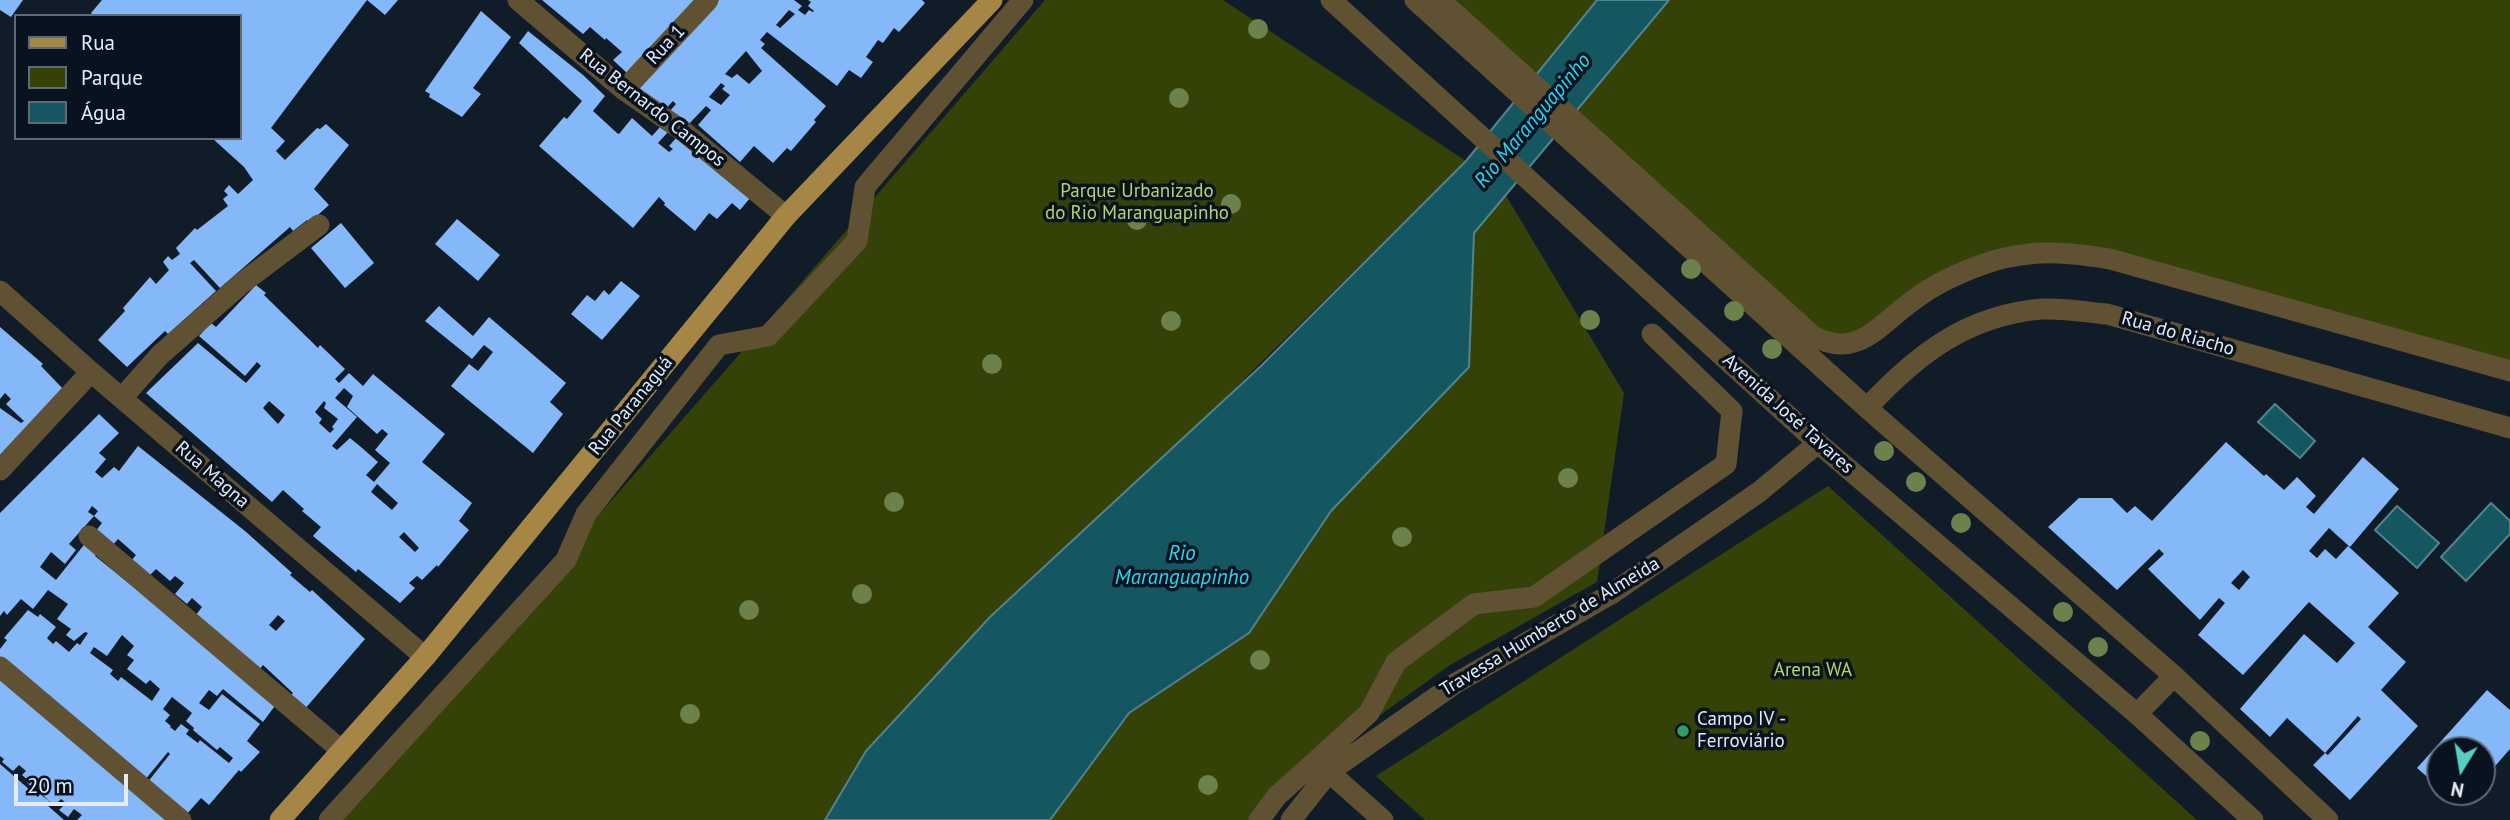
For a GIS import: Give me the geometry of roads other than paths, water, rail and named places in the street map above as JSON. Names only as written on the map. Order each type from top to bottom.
[{"type":"main road","name":"Rua Paranaguá","points":[[280,820],[425,657],[786,216],[992,0]]},
{"type":"street","name":"Rua Bernardo Campos","points":[[518,0],[624,90],[683,131],[786,216]]},
{"type":"street","name":"Rua 1","points":[[624,90],[708,0]]},
{"type":"street","points":[[329,820],[566,560],[586,514],[719,345],[768,336],[857,241],[865,187],[1023,0]]},
{"type":"street","name":"Avenida José Tavares","points":[[1331,0],[1818,443],[2137,714],[2253,820]]},
{"type":"street","points":[[1415,0],[1450,21],[1646,196],[1813,336],[1826,343],[1843,345],[1862,340],[1932,288],[1992,261],[2025,254],[2065,251],[2110,259],[2510,371]]},
{"type":"street","points":[[1440,0],[1450,21]]},
{"type":"street","points":[[1646,196],[1867,408],[2174,676],[2328,820]]},
{"type":"street","points":[[122,398],[160,355],[242,283],[319,225]]},
{"type":"street","name":"Rua Magna","points":[[0,291],[425,657]]},
{"type":"street","name":"Rua do Riacho","points":[[1867,408],[1897,376],[1931,348],[1969,328],[2005,316],[2042,309],[2107,314],[2510,428]]},
{"type":"street","points":[[1259,820],[1277,796],[1369,713],[1396,662],[1474,604],[1534,597],[1726,464],[1732,411],[1652,334]]},
{"type":"street","points":[[0,470],[91,372]]},
{"type":"street","name":"Travessa Humberto de Almeida","points":[[1291,820],[1329,772],[1457,682],[1611,594],[1759,492],[1818,443]]},
{"type":"street","points":[[89,536],[341,750]]},
{"type":"street","points":[[0,667],[181,820]]},
{"type":"street","points":[[2137,714],[2174,676]]},
{"type":"street","points":[[1329,772],[1383,820]]},
{"type":"water","name":"Rio Maranguapinho","points":[[1597,0],[1669,0],[1474,233],[1469,367],[1331,511],[1249,633],[1129,713],[1050,820],[825,820],[866,751],[991,616],[1262,365],[1466,161]]},
{"type":"water","points":[[2275,404],[2315,441],[2300,458],[2258,422]]},
{"type":"water","points":[[2491,503],[2510,521],[2510,534],[2466,581],[2441,557]]},
{"type":"water","points":[[2397,506],[2439,543],[2417,568],[2375,530]]},
{"type":"place","name":"Campo IV - Ferroviário","points":[[1683,731]]},
{"type":"park label","name":"Parque Urbanizado do Rio Maranguapinho","points":[[1137,203]]},
{"type":"park label","name":"Arena WA","points":[[1813,671]]}]
